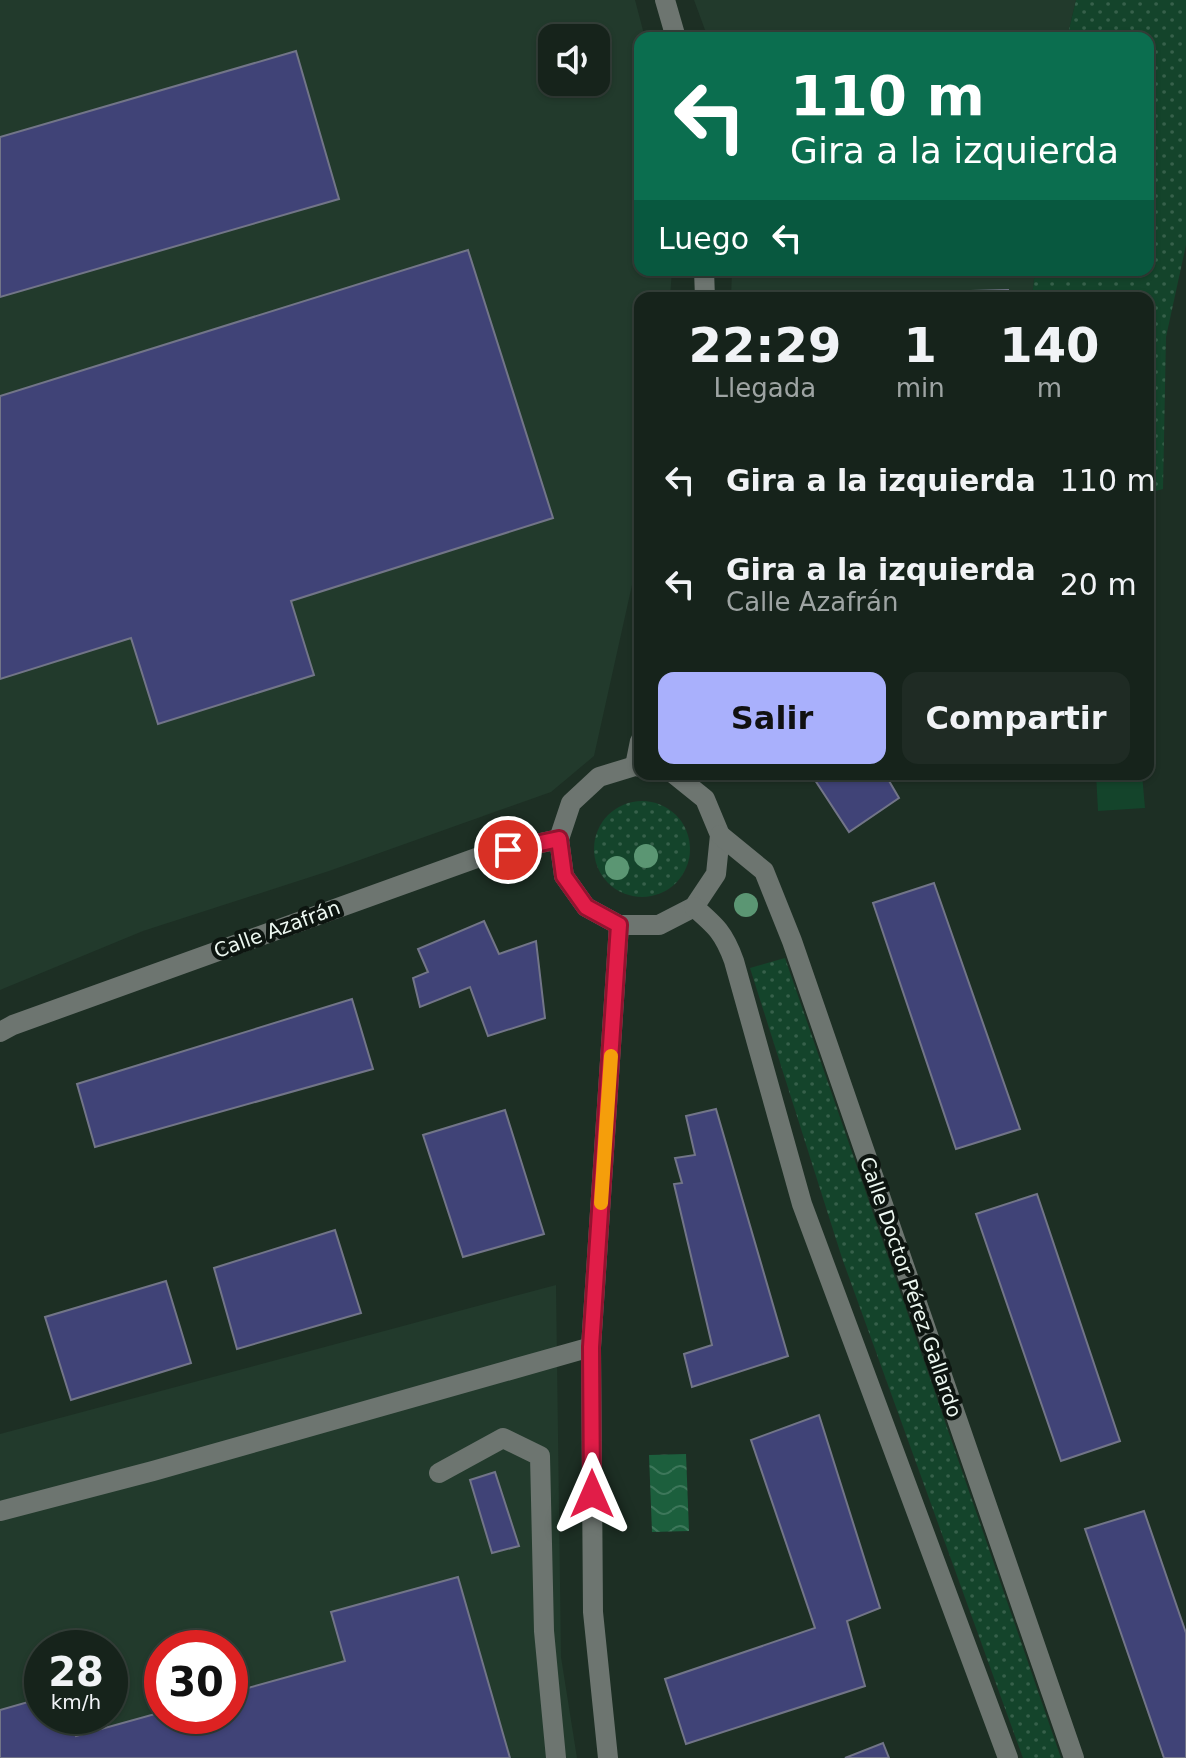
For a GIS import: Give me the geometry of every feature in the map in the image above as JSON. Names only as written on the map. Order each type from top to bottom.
[{"type":"street","points":[[665,0],[674,32]]},
{"type":"street","points":[[634,767],[599,777],[571,803],[559,839],[564,876],[578,897],[586,907],[619,925],[659,925],[694,907],[716,874],[720,835],[705,799],[681,780]]},
{"type":"street","name":"Calle Doctor Pérez Gallardo","points":[[720,835],[764,871],[792,941],[1074,1758]]},
{"type":"street","name":"Calle Azafrán","points":[[0,1032],[28,1019],[482,856],[559,839]]},
{"type":"street","points":[[694,907],[726,939],[802,1204],[1008,1758]]},
{"type":"street","points":[[608,1758],[593,1612],[591,1347],[619,925]]},
{"type":"street","points":[[0,1511],[591,1347]]},
{"type":"street","points":[[439,1473],[503,1438],[540,1456],[544,1631],[556,1758]]},
{"type":"shaded area","points":[[0,0],[635,0],[643,32],[634,32],[634,276],[672,276],[670,292],[634,292],[634,576],[594,756],[551,792],[329,871],[143,931],[0,990]]},
{"type":"shaded area","points":[[694,0],[1076,0],[1068,32],[706,32]]},
{"type":"shaded area","points":[[1076,0],[1186,0],[1186,245],[1166,337],[1163,489],[1154,491],[1154,292],[1033,292],[1034,276],[1154,276],[1154,32],[1068,32]]},
{"type":"shaded area","points":[[732,276],[1034,276],[1033,292],[731,292]]},
{"type":"shaded area","points":[[1096,780],[1143,780],[1145,808],[1098,811]]},
{"type":"shaded area","points":[[642,801],[660,804],[676,815],[687,831],[690,849],[687,867],[676,883],[660,894],[642,897],[624,894],[608,883],[597,867],[594,849],[597,831],[608,815],[624,804]]},
{"type":"shaded area","points":[[785,958],[1061,1758],[1023,1758],[842,1258],[750,968]]},
{"type":"shaded area","points":[[556,1285],[561,1657],[577,1758],[0,1758],[0,1434]]},
{"type":"water","points":[[686,1454],[689,1531],[652,1532],[649,1455]]},
{"type":"building","points":[[296,51],[339,199],[0,297],[0,137]]},
{"type":"building","points":[[468,250],[553,518],[291,601],[314,675],[158,724],[131,638],[0,679],[0,396]]},
{"type":"building","points":[[1008,290],[1008,292],[933,292]]},
{"type":"building","points":[[815,780],[888,780],[899,798],[849,832]]},
{"type":"building","points":[[934,883],[1020,1129],[956,1149],[873,903]]},
{"type":"building","points":[[484,921],[499,954],[536,941],[545,1018],[488,1036],[470,987],[420,1007],[413,978],[428,972],[418,949]]},
{"type":"building","points":[[352,999],[373,1069],[95,1147],[77,1084]]},
{"type":"building","points":[[716,1109],[788,1356],[692,1387],[684,1354],[712,1345],[674,1184],[682,1183],[675,1158],[695,1155],[686,1116]]},
{"type":"building","points":[[505,1110],[544,1234],[463,1257],[423,1135]]},
{"type":"building","points":[[1037,1194],[1120,1441],[1061,1461],[976,1214]]},
{"type":"building","points":[[335,1230],[361,1313],[237,1349],[214,1268]]},
{"type":"building","points":[[166,1281],[191,1363],[71,1400],[45,1317]]},
{"type":"building","points":[[819,1415],[880,1608],[847,1621],[865,1686],[686,1744],[665,1679],[815,1628],[751,1440]]},
{"type":"building","points":[[495,1472],[519,1546],[492,1553],[470,1480]]},
{"type":"building","points":[[1144,1511],[1186,1633],[1186,1758],[1164,1758],[1085,1529]]},
{"type":"building","points":[[458,1577],[510,1758],[0,1758],[0,1710],[24,1703],[24,1734],[128,1734],[128,1721],[144,1717],[144,1734],[248,1734],[248,1688],[345,1661],[331,1612]]},
{"type":"building","points":[[883,1743],[889,1758],[845,1758]]},
{"type":"slow traffic","points":[[601,1203],[611,1056]]},
{"type":"route","points":[[508,850],[559,839],[564,876],[586,907],[619,925],[591,1347],[592,1494]]}]
